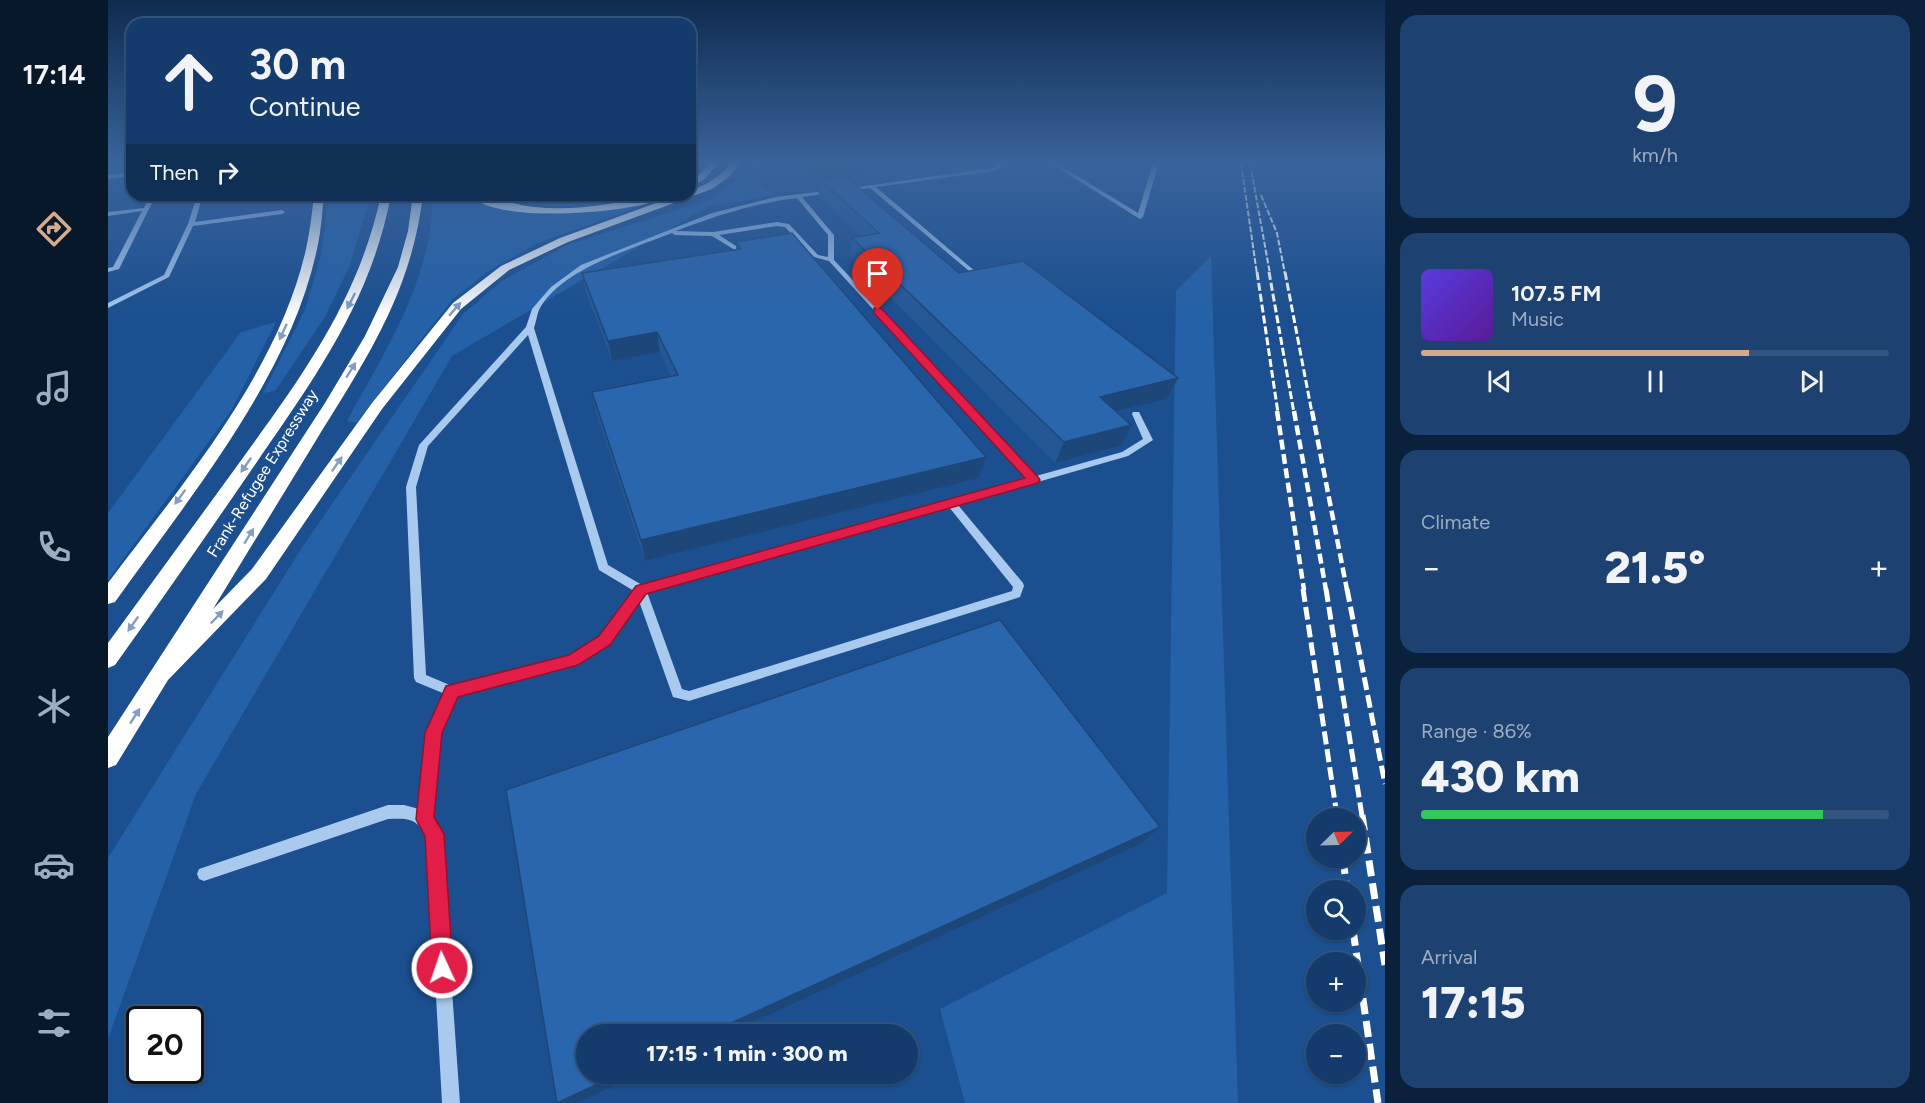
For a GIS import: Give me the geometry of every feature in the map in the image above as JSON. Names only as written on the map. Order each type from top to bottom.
[{"type":"highway","points":[[108,597],[239,412],[279,341],[294,307],[313,249],[317,214]]},
{"type":"highway","name":"Frank-Refugee Expressway","points":[[108,659],[285,411],[329,341],[367,267],[384,214]]},
{"type":"highway","name":"Frank-Refugee Expressway","points":[[108,757],[264,512],[380,320],[403,265],[415,214]]},
{"type":"highway","points":[[161,674],[259,574],[377,406],[457,306],[477,288],[506,268],[564,240],[634,214]]},
{"type":"street","points":[[108,270],[116,268],[144,214]]},
{"type":"street","points":[[108,306],[167,276],[194,214]]},
{"type":"street","points":[[191,225],[265,214]]},
{"type":"street","points":[[713,214],[583,266],[553,288],[536,309],[530,328],[424,445],[411,487],[420,678],[452,691],[573,660],[605,641],[641,590],[1125,454],[1148,440],[1136,414]]},
{"type":"street","points":[[814,214],[831,235],[831,260]]},
{"type":"street","points":[[905,214],[981,279]]},
{"type":"street","points":[[669,233],[713,234],[777,224],[787,225],[816,256],[831,260],[1034,480]]},
{"type":"street","points":[[713,234],[735,248],[757,245]]},
{"type":"street","points":[[779,243],[801,240]]},
{"type":"street","points":[[530,328],[603,567],[641,590],[677,693],[689,696],[1016,594],[1019,586],[950,502]]},
{"type":"street","points":[[425,819],[434,733],[452,691]]},
{"type":"street","points":[[204,874],[388,812],[409,811],[425,819],[434,834],[451,1103]]},
{"type":"shaded area","points":[[326,214],[365,214],[350,265],[325,317],[275,391],[263,393],[305,310],[321,256]]},
{"type":"shaded area","points":[[432,214],[617,214],[536,244],[487,272],[453,299],[356,423],[347,421],[404,313],[425,256]]},
{"type":"shaded area","points":[[664,214],[694,214],[452,356],[196,794],[108,1039],[108,858],[301,549],[463,314],[502,281],[566,245]]},
{"type":"shaded area","points":[[1211,256],[1238,1103],[965,1103],[940,1009],[1167,893],[1176,291]]},
{"type":"shaded area","points":[[276,322],[231,411],[108,580],[108,513],[241,332]]},
{"type":"building","points":[[859,214],[890,214],[959,273],[1023,261],[1178,378],[1100,397],[1131,425],[1064,442],[852,238],[879,233]]},
{"type":"building","points":[[792,233],[986,457],[641,540],[592,392],[678,375],[657,332],[608,341],[582,273],[741,249],[736,242]]},
{"type":"building","points":[[1000,620],[1160,827],[729,1024],[576,1024],[576,1084],[598,1084],[557,1103],[506,790]]},
{"type":"railway","points":[[1248,214],[1257,274]]},
{"type":"railway","points":[[1259,214],[1270,274]]},
{"type":"railway","points":[[1269,214],[1277,233],[1285,274]]},
{"type":"railway","points":[[1257,272],[1278,413]]},
{"type":"railway","points":[[1269,272],[1294,413]]},
{"type":"railway","points":[[1285,272],[1312,413]]},
{"type":"railway","points":[[1277,411],[1304,590]]},
{"type":"railway","points":[[1294,411],[1326,590]]},
{"type":"railway","points":[[1312,411],[1347,590]]},
{"type":"railway","points":[[1303,589],[1336,808]]},
{"type":"railway","points":[[1326,589],[1361,808]]},
{"type":"railway","points":[[1347,589],[1385,784]]},
{"type":"railway","points":[[1366,841],[1385,965]]},
{"type":"railway","points":[[1344,868],[1346,880]]},
{"type":"railway","points":[[1354,940],[1378,1103]]},
{"type":"route","points":[[442,968],[434,834],[425,819],[434,733],[452,691],[573,660],[605,641],[641,590],[1034,480],[878,310]]}]
